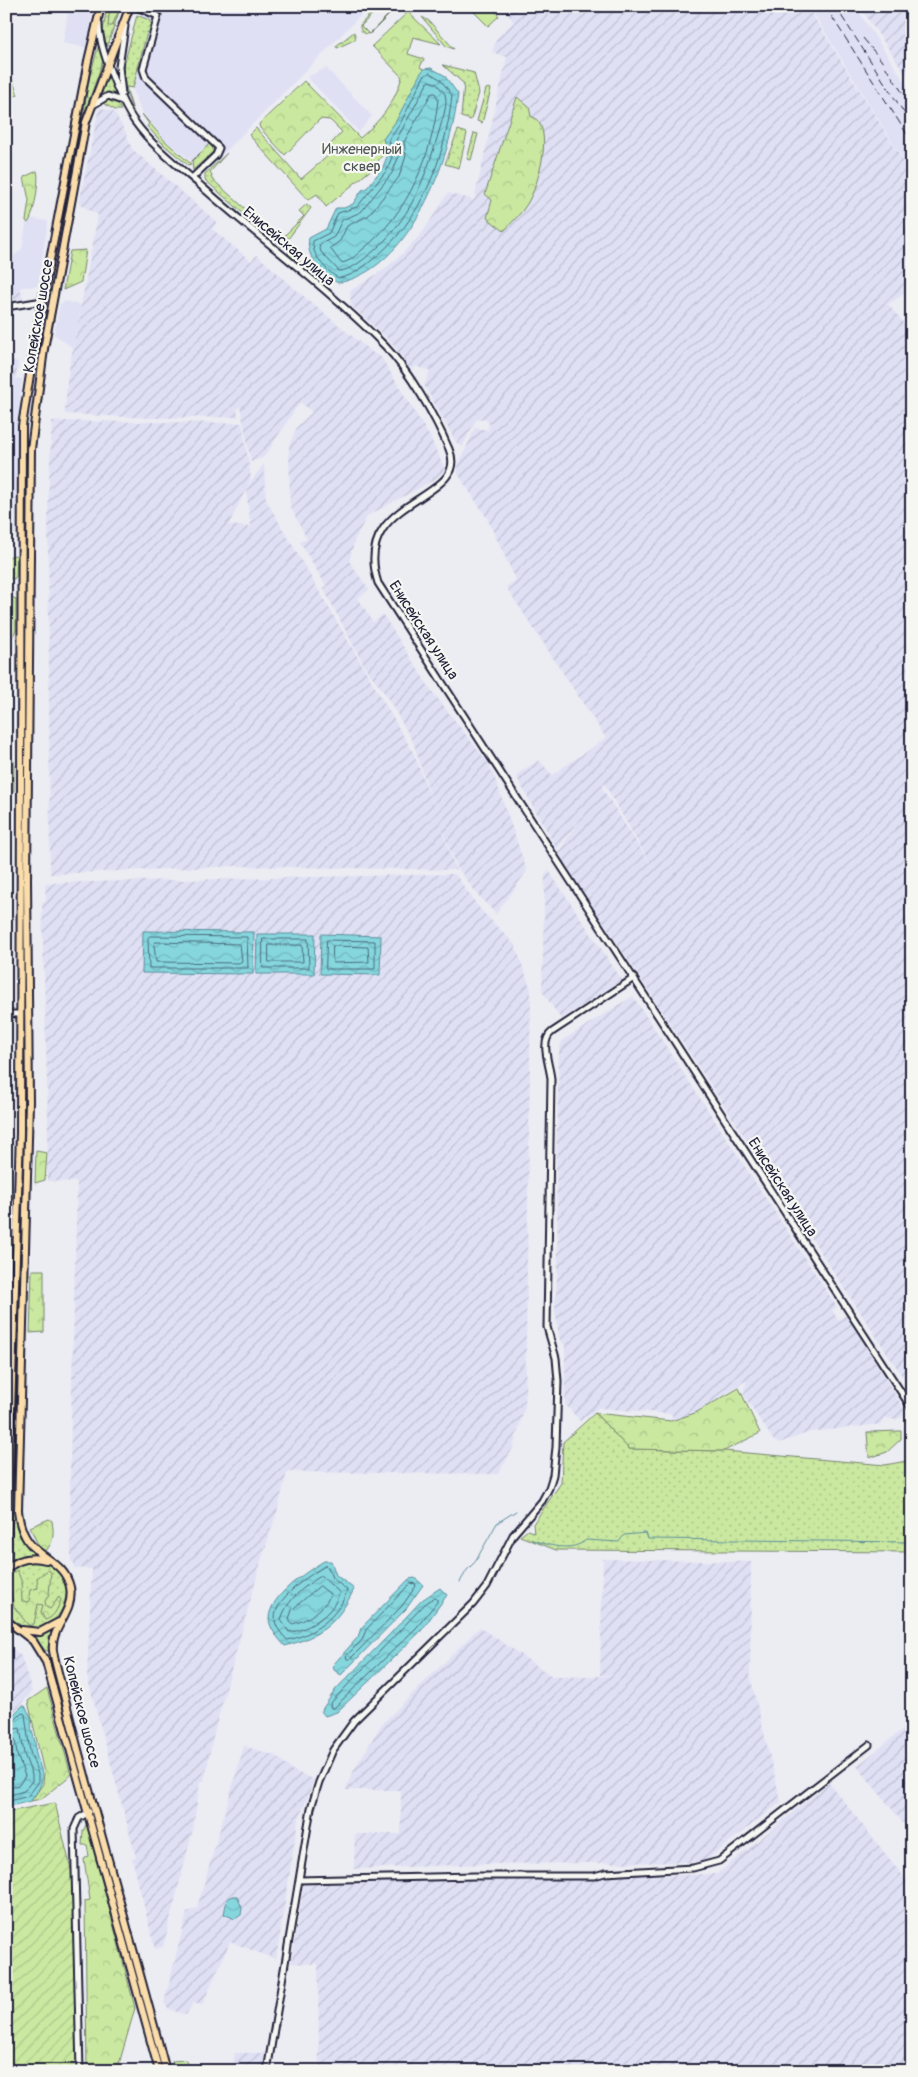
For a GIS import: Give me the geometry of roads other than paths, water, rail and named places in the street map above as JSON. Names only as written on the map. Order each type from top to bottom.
[{"type":"main road","name":"Копейское шоссе","points":[[6,1564],[20,1141],[22,426],[43,301],[88,61],[101,6]]},
{"type":"main road","name":"Копейское шоссе","points":[[130,6],[90,107],[36,398],[31,449],[28,741],[29,1102],[18,1510],[20,1528],[24,1538],[36,1552],[54,1564],[66,1576],[71,1592],[70,1605],[60,1622],[53,1645],[56,1662],[166,2071]]},
{"type":"main road","points":[[43,301],[54,300]]},
{"type":"main road","points":[[20,712],[29,712]]},
{"type":"main road","points":[[20,741],[28,741]]},
{"type":"main road","points":[[19,1014],[28,1014]]},
{"type":"main road","points":[[6,1570],[27,1558],[44,1559],[54,1564]]},
{"type":"main road","name":"Копейское шоссе","points":[[6,1620],[19,1629],[38,1647],[46,1662],[89,1812],[159,2071]]},
{"type":"main road","points":[[19,1629],[40,1632],[60,1622]]},
{"type":"street","points":[[135,6],[158,16],[143,70],[146,78],[219,148],[216,155],[192,178]]},
{"type":"street","name":"Енисейская улица","points":[[99,15],[100,35],[122,102],[145,133],[192,178],[384,346],[411,380],[444,438],[450,452],[451,470],[446,479],[394,516],[378,535],[373,552],[378,582],[566,876],[912,1409]]},
{"type":"street","name":"Енисейская улица","points":[[125,20],[119,67],[122,92],[128,111]]},
{"type":"street","points":[[90,107],[108,96],[122,102]]},
{"type":"street","points":[[6,307],[43,301]]},
{"type":"street","points":[[267,2071],[311,1808],[319,1782],[333,1750],[354,1721],[473,1604],[487,1586],[513,1535],[542,1501],[553,1475],[557,1433],[558,1370],[547,1326],[551,1079],[545,1043],[547,1035],[634,978]]},
{"type":"street","points":[[6,1014],[19,1014]]},
{"type":"street","points":[[300,1880],[594,1876],[605,1873],[693,1868],[719,1861],[869,1745]]},
{"type":"street","points":[[80,2071],[74,1829],[79,1818],[89,1812]]},
{"type":"water","points":[[431,68],[444,75],[458,94],[447,149],[436,179],[423,208],[406,234],[387,257],[364,274],[338,283],[326,275],[312,258],[308,245],[309,238],[326,229],[336,208],[344,208],[353,204],[362,190],[367,188],[383,167],[388,154],[383,139],[396,121],[420,74],[424,69]]},
{"type":"water","points":[[143,931],[254,932],[253,974],[142,973]]},
{"type":"water","points":[[257,934],[315,934],[314,974],[256,974]]},
{"type":"water","points":[[321,934],[381,936],[380,975],[320,974]]},
{"type":"water","points":[[324,1561],[331,1561],[336,1575],[354,1589],[342,1611],[327,1626],[309,1638],[285,1646],[271,1627],[269,1619],[271,1610],[275,1602],[290,1585]]},
{"type":"water","points":[[415,1578],[423,1585],[406,1609],[341,1675],[334,1670],[333,1665],[358,1637],[361,1628],[409,1579]]},
{"type":"water","points":[[440,1588],[447,1595],[421,1631],[337,1712],[325,1716],[321,1711],[336,1689],[422,1600]]},
{"type":"water","points":[[22,1706],[25,1706],[32,1719],[31,1724],[36,1754],[42,1778],[39,1788],[31,1801],[6,1807],[6,1722]]},
{"type":"water","points":[[237,1896],[242,1908],[241,1915],[235,1919],[224,1914],[227,1899]]},
{"type":"waterway","points":[[460,1582],[467,1570],[475,1562],[497,1523],[516,1511]]},
{"type":"waterway","points":[[530,1539],[559,1547],[573,1546],[586,1540],[619,1542],[624,1535],[646,1533],[648,1539],[912,1542]]},
{"type":"railway","points":[[825,6],[912,142]]},
{"type":"railway","points":[[835,6],[912,125]]},
{"type":"railway","points":[[863,38],[881,60],[912,107]]},
{"type":"park label","name":"Инженерный сквер","points":[[362,158]]}]
